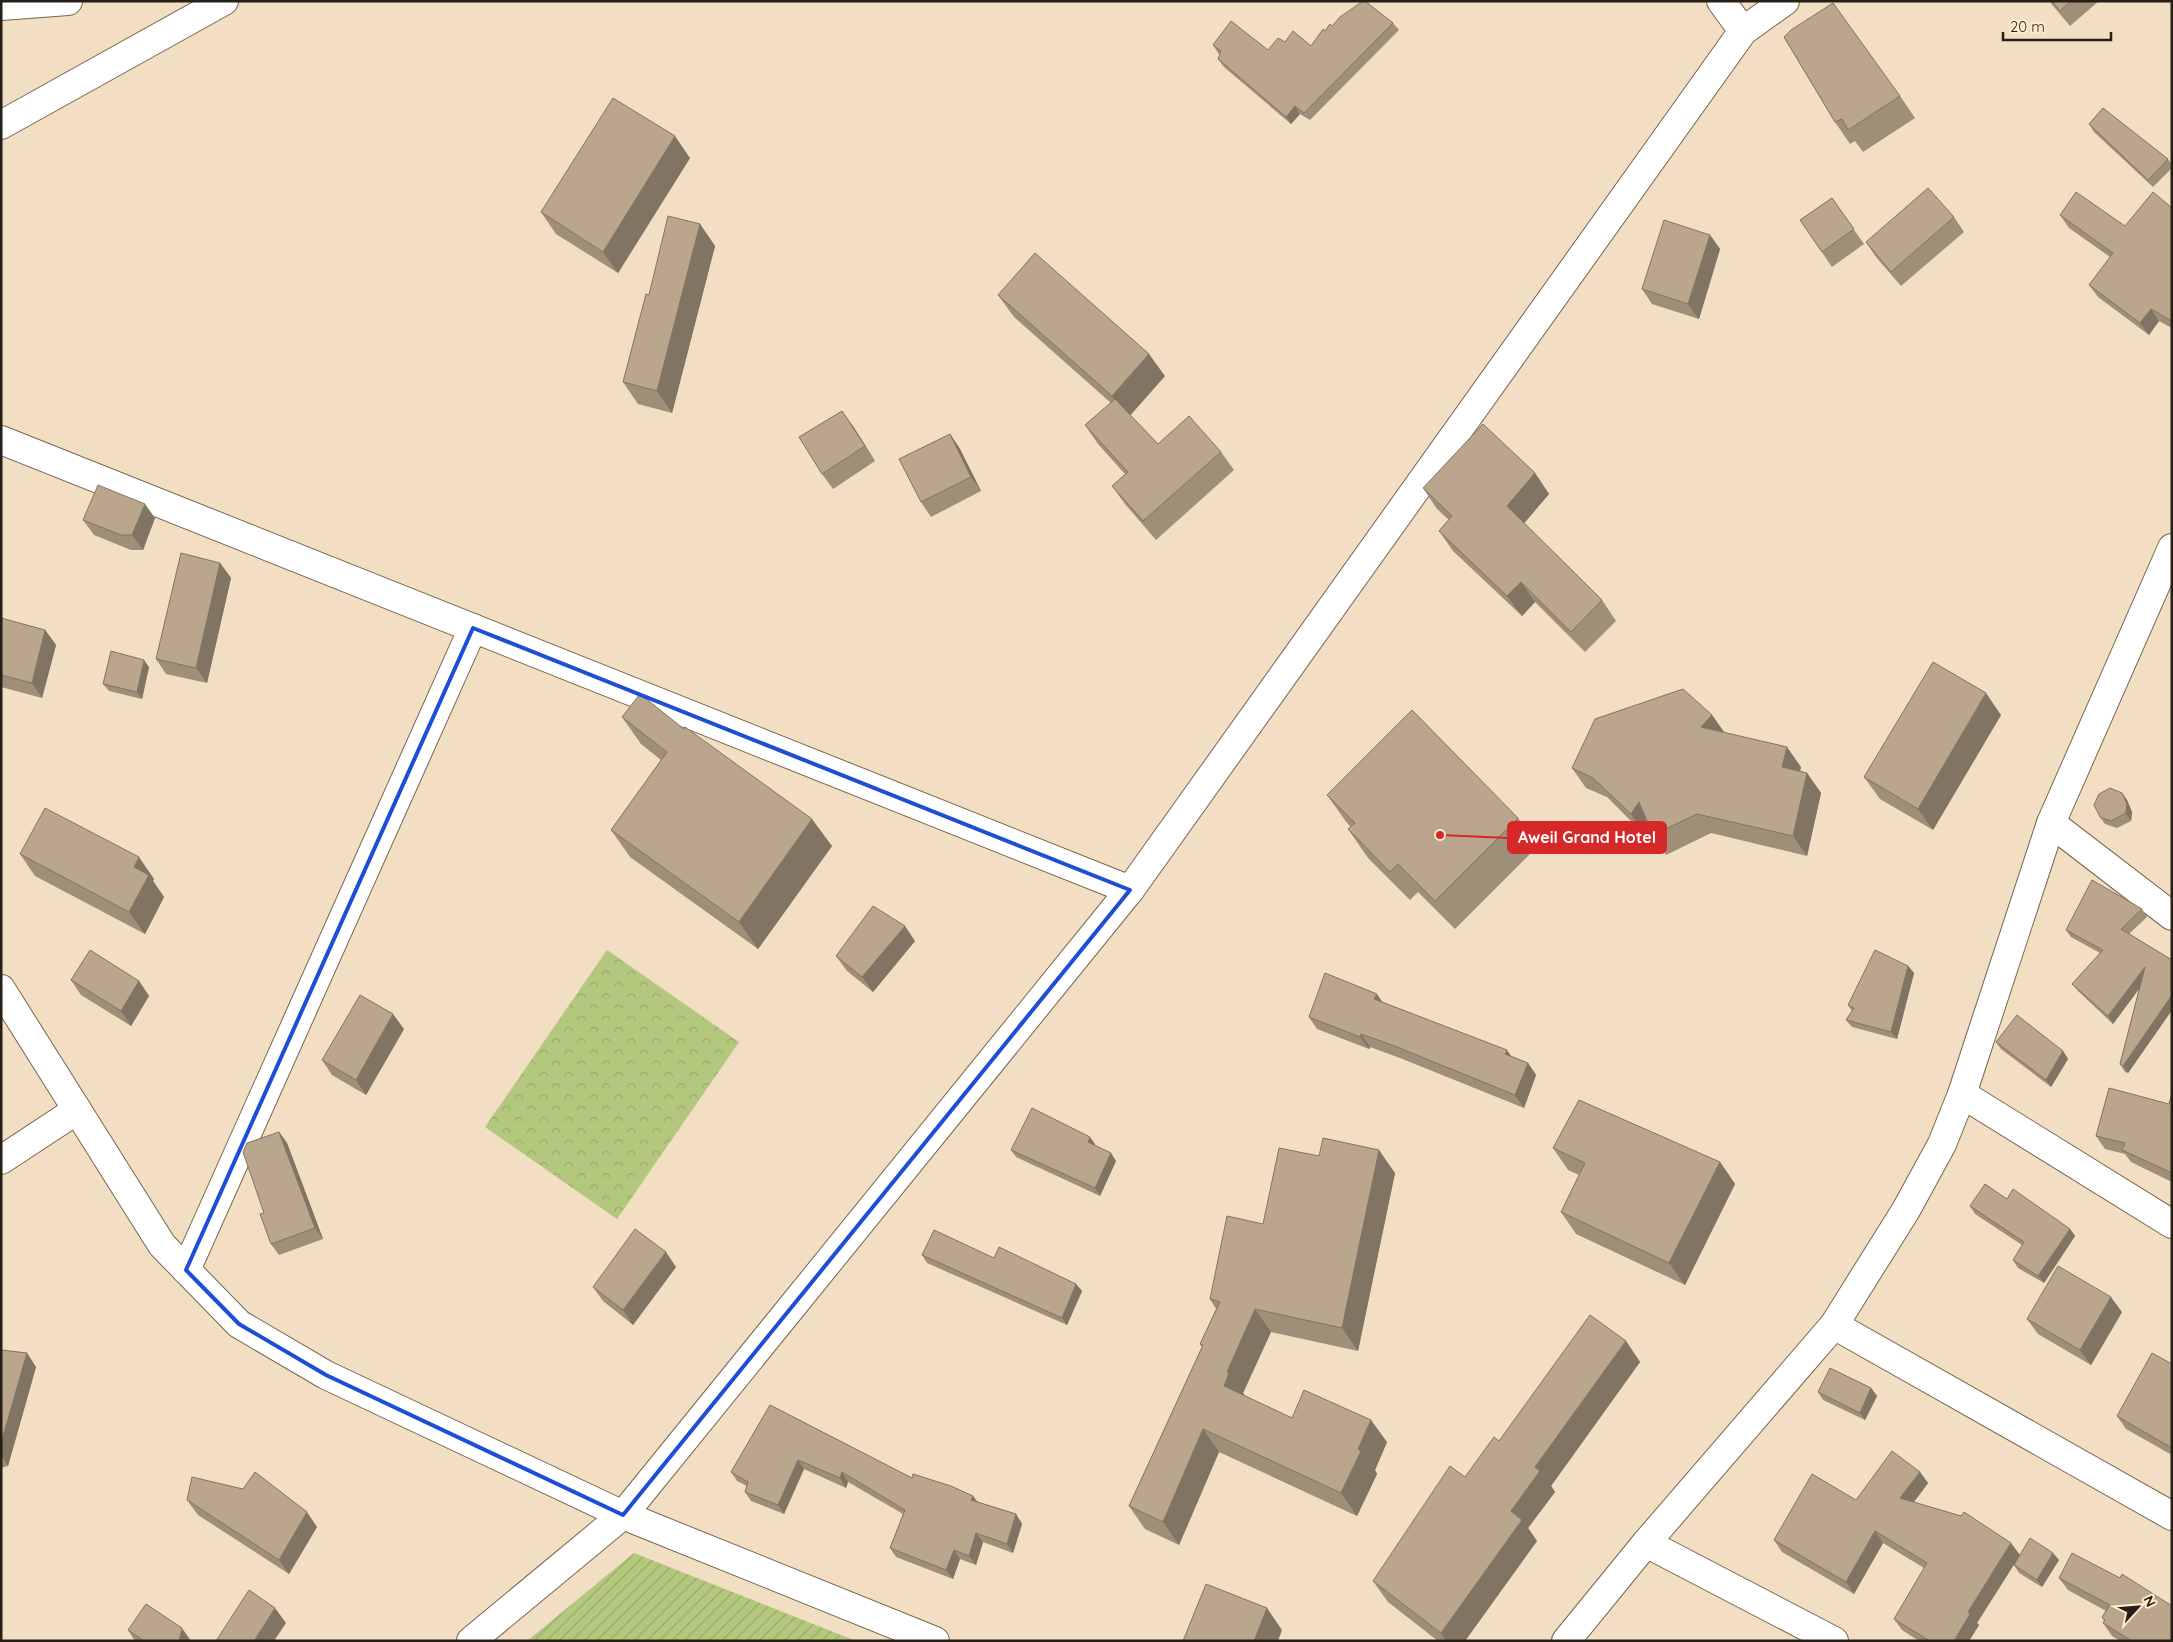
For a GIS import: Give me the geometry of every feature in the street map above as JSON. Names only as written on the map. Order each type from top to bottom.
[{"type":"street","points":[[1,6],[68,1]]},
{"type":"street","points":[[1,125],[224,1]]},
{"type":"street","points":[[1721,1],[1743,30]]},
{"type":"street","points":[[471,1641],[623,1515],[1130,890],[1743,30],[1785,1]]},
{"type":"street","points":[[1,440],[1130,890]]},
{"type":"street","points":[[1566,1641],[1646,1543],[1834,1325],[1915,1194],[1942,1144],[1962,1094],[2051,823],[2172,548]]},
{"type":"street","points":[[186,1270],[473,628]]},
{"type":"street","points":[[2051,823],[2172,916]]},
{"type":"street","points":[[1,990],[162,1245],[239,1324],[326,1375],[623,1515],[935,1641]]},
{"type":"street","points":[[1962,1094],[2172,1224]]},
{"type":"street","points":[[1,1160],[77,1110]]},
{"type":"street","points":[[1834,1325],[2172,1516]]},
{"type":"street","points":[[1646,1543],[1834,1641]]},
{"type":"highlighted area","points":[[473,628],[1130,890],[623,1515],[326,1375],[239,1324],[186,1270]]},
{"type":"green space","points":[[607,950],[739,1042],[617,1219],[485,1127]]},
{"type":"green space","points":[[634,1553],[856,1641],[527,1641]]},
{"type":"building","points":[[1363,1],[1393,23],[1304,113],[1295,106],[1286,117],[1218,59],[1221,51],[1213,45],[1231,21],[1268,50],[1278,38],[1285,42],[1293,31],[1311,46],[1323,29],[1325,31],[1330,24],[1332,26],[1340,17]]},
{"type":"building","points":[[2052,1],[2071,1],[2060,11]]},
{"type":"building","points":[[1833,3],[1900,96],[1848,130],[1842,119],[1835,122],[1784,37],[1791,30]]},
{"type":"building","points":[[613,98],[675,136],[603,252],[541,212]]},
{"type":"building","points":[[2103,108],[2168,159],[2148,180],[2089,124]]},
{"type":"building","points":[[1928,188],[1954,217],[1891,272],[1866,242]]},
{"type":"building","points":[[2076,192],[2125,226],[2153,192],[2172,208],[2172,321],[2151,309],[2140,323],[2089,285],[2113,253],[2060,215]]},
{"type":"building","points":[[1832,198],[1854,229],[1822,252],[1800,220]]},
{"type":"building","points":[[668,216],[700,224],[657,391],[623,382],[646,294],[649,295]]},
{"type":"building","points":[[1664,220],[1710,235],[1688,304],[1642,289]]},
{"type":"building","points":[[1035,253],[1149,354],[1112,396],[998,295]]},
{"type":"building","points":[[1115,399],[1158,444],[1189,416],[1221,452],[1143,521],[1112,486],[1128,472],[1085,425]]},
{"type":"building","points":[[842,411],[865,446],[822,474],[799,437]]},
{"type":"building","points":[[1483,424],[1535,473],[1507,506],[1602,600],[1571,632],[1521,582],[1507,596],[1439,531],[1452,516],[1423,488]]},
{"type":"building","points":[[950,434],[971,477],[921,502],[899,459]]},
{"type":"building","points":[[98,485],[145,504],[132,535],[121,535],[83,520]]},
{"type":"building","points":[[181,553],[220,563],[196,668],[156,659]]},
{"type":"building","points":[[1,618],[45,630],[32,683],[1,675]]},
{"type":"building","points":[[111,651],[144,660],[137,692],[103,684]]},
{"type":"building","points":[[1933,662],[1986,693],[1918,809],[1864,777]]},
{"type":"building","points":[[1683,689],[1712,715],[1701,727],[1787,747],[1782,767],[1807,773],[1793,836],[1697,814],[1653,835],[1639,802],[1631,814],[1593,778],[1572,768],[1595,719]]},
{"type":"building","points":[[640,694],[684,729],[685,727],[812,819],[739,922],[611,830],[667,752],[622,717]]},
{"type":"building","points":[[1412,710],[1518,818],[1435,901],[1398,864],[1390,872],[1348,829],[1355,823],[1327,795]]},
{"type":"building","points":[[2110,788],[2122,793],[2127,804],[2126,813],[2111,821],[2100,817],[2094,805],[2099,794]]},
{"type":"building","points":[[45,808],[139,857],[134,867],[149,875],[129,912],[20,854]]},
{"type":"building","points":[[2092,880],[2142,909],[2121,929],[2172,960],[2172,995],[2123,1066],[2120,1064],[2145,967],[2108,1016],[2072,984],[2103,950],[2066,930]]},
{"type":"building","points":[[873,906],[905,926],[862,977],[836,956]]},
{"type":"building","points":[[90,950],[139,981],[121,1011],[71,980]]},
{"type":"building","points":[[1875,950],[1908,966],[1891,1032],[1846,1020],[1854,1008],[1848,1005]]},
{"type":"building","points":[[1325,973],[1377,994],[1374,999],[1507,1050],[1505,1054],[1528,1063],[1515,1095],[1392,1045],[1361,1034],[1360,1037],[1309,1017]]},
{"type":"building","points":[[360,995],[393,1014],[356,1080],[322,1060]]},
{"type":"building","points":[[2017,1015],[2063,1051],[2046,1080],[1996,1042]]},
{"type":"building","points":[[2109,1088],[2169,1104],[2172,1092],[2172,1173],[2122,1150],[2125,1143],[2096,1136]]},
{"type":"building","points":[[1579,1100],[1720,1162],[1669,1263],[1561,1212],[1585,1163],[1553,1148]]},
{"type":"building","points":[[1032,1108],[1090,1137],[1088,1142],[1111,1153],[1095,1188],[1011,1150]]},
{"type":"building","points":[[279,1132],[315,1228],[271,1244],[260,1214],[264,1213],[243,1152],[247,1143]]},
{"type":"building","points":[[1323,1138],[1379,1150],[1342,1328],[1255,1309],[1227,1372],[1229,1373],[1224,1386],[1292,1418],[1304,1390],[1371,1420],[1358,1449],[1361,1451],[1341,1493],[1203,1429],[1163,1522],[1129,1506],[1203,1345],[1200,1344],[1220,1302],[1210,1299],[1227,1216],[1263,1224],[1279,1148],[1319,1156]]},
{"type":"building","points":[[1985,1184],[2007,1199],[2013,1189],[2070,1229],[2038,1276],[2013,1260],[2024,1242],[1970,1206]]},
{"type":"building","points":[[635,1229],[666,1252],[623,1310],[593,1287]]},
{"type":"building","points":[[934,1230],[994,1258],[999,1247],[1076,1284],[1062,1318],[922,1255]]},
{"type":"building","points":[[2058,1266],[2111,1297],[2080,1350],[2027,1319]]},
{"type":"building","points":[[1590,1315],[1626,1341],[1535,1467],[1540,1471],[1511,1511],[1522,1520],[1441,1633],[1373,1581],[1450,1466],[1465,1477],[1494,1437],[1499,1441]]},
{"type":"building","points":[[1,1350],[27,1353],[1,1443]]},
{"type":"building","points":[[2152,1353],[2172,1364],[2172,1448],[2117,1416]]},
{"type":"building","points":[[1830,1368],[1871,1388],[1860,1413],[1818,1392]]},
{"type":"building","points":[[770,1405],[912,1478],[913,1474],[951,1486],[973,1496],[971,1500],[1016,1514],[1007,1544],[976,1533],[969,1556],[954,1550],[946,1570],[890,1548],[905,1510],[842,1472],[840,1478],[798,1460],[778,1505],[745,1492],[748,1482],[731,1472]]},
{"type":"building","points":[[1892,1451],[1920,1472],[1900,1498],[1961,1516],[1964,1512],[2011,1543],[1968,1612],[1970,1614],[1954,1641],[1930,1641],[1894,1619],[1927,1563],[1875,1531],[1846,1582],[1774,1540],[1812,1474],[1856,1500]]},
{"type":"building","points":[[255,1472],[307,1512],[279,1560],[187,1500],[192,1477],[243,1489]]},
{"type":"building","points":[[2030,1538],[2053,1553],[2037,1580],[2014,1565]]},
{"type":"building","points":[[2072,1553],[2120,1578],[2122,1574],[2172,1606],[2172,1641],[2132,1641],[2103,1623],[2105,1620],[2102,1617],[2110,1605],[2059,1578]]},
{"type":"building","points":[[1206,1584],[1267,1608],[1254,1641],[1183,1641]]},
{"type":"building","points":[[249,1590],[275,1608],[254,1641],[216,1641]]},
{"type":"building","points":[[146,1604],[182,1628],[179,1641],[144,1641],[128,1630]]},
{"type":"place","name":"Aweil Grand Hotel","points":[[1440,835]]}]
